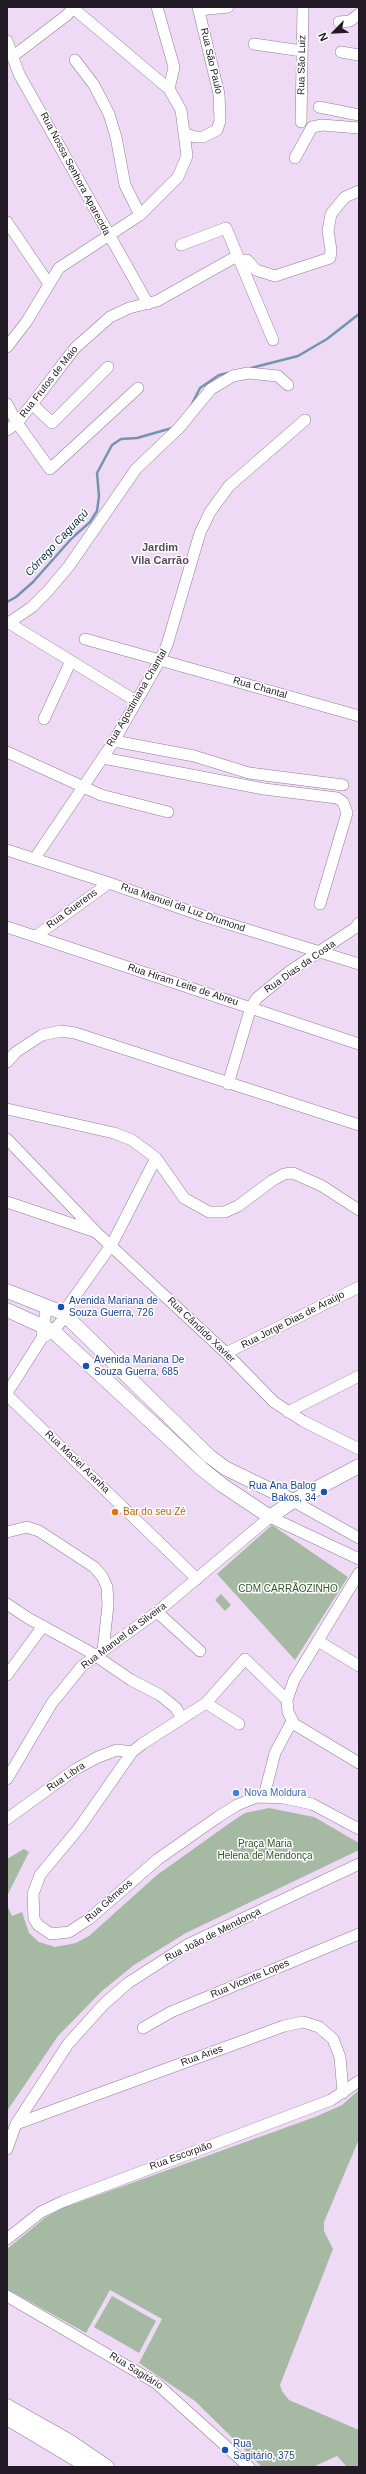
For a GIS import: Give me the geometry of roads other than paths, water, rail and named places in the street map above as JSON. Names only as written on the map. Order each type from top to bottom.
[{"type":"main road","points":[[7,1291],[64,1314],[209,1456],[225,1468],[293,1501]]},
{"type":"main road","points":[[7,1310],[46,1331],[202,1469],[222,1485],[270,1517],[293,1501],[359,1466]]},
{"type":"main road","points":[[7,2406],[69,2440],[107,2467]]},
{"type":"main road","points":[[7,2418],[89,2467]]},
{"type":"street","points":[[7,347],[27,321],[59,268],[140,215],[181,172],[187,156],[186,134],[181,110],[169,89],[73,7],[67,15],[12,57]]},
{"type":"street","points":[[157,7],[174,67],[174,77],[169,89]]},
{"type":"street","points":[[199,9],[228,7]]},
{"type":"street","name":"Rua São Luiz","points":[[301,122],[303,7]]},
{"type":"street","name":"Rua São Paulo","points":[[186,134],[195,137],[203,137],[217,130],[220,121],[219,94],[199,9]]},
{"type":"street","points":[[339,22],[350,21],[359,14]]},
{"type":"street","name":"Rua Nossa Senhora Aparecida","points":[[7,41],[12,57],[108,235],[148,304]]},
{"type":"street","points":[[254,44],[302,51]]},
{"type":"street","points":[[341,52],[359,55]]},
{"type":"street","points":[[75,60],[94,85],[109,114],[116,137],[125,185],[140,215]]},
{"type":"street","points":[[318,107],[359,115]]},
{"type":"street","points":[[295,158],[312,128],[322,125],[359,128]]},
{"type":"street","points":[[239,258],[247,260],[256,270],[275,276],[330,258],[328,226],[331,214],[346,198],[359,191]]},
{"type":"street","points":[[7,222],[49,284]]},
{"type":"street","points":[[181,245],[224,227],[239,258],[273,340]]},
{"type":"street","name":"Rua Frutos de Maio","points":[[7,430],[17,423],[75,348],[98,328],[120,312],[148,304],[239,258]]},
{"type":"street","points":[[32,404],[52,423],[108,367]]},
{"type":"street","points":[[136,701],[70,663],[8,624],[32,607],[48,592],[69,566],[131,474],[180,428],[211,389],[233,376],[248,373],[278,376],[288,385]]},
{"type":"street","points":[[7,404],[17,423],[50,469],[138,388]]},
{"type":"street","name":"Rua Agostiniana Chantal","points":[[35,858],[114,741],[160,660],[167,645],[200,533],[210,512],[230,486],[304,420]]},
{"type":"street","name":"Rua Chantal","points":[[85,639],[359,716]]},
{"type":"street","points":[[44,719],[70,663]]},
{"type":"street","points":[[114,741],[194,756],[249,773],[343,785]]},
{"type":"street","points":[[7,752],[111,798],[168,812]]},
{"type":"street","points":[[103,758],[264,789],[337,798],[344,802],[347,813],[320,904]]},
{"type":"street","name":"Rua Manuel da Luz Drumond","points":[[7,850],[109,882],[203,916],[359,964]]},
{"type":"street","name":"Rua Guerens","points":[[36,936],[109,882]]},
{"type":"street","name":"Rua Dias da Costa","points":[[228,1084],[251,1007],[257,998],[274,984],[322,952],[358,924]]},
{"type":"street","name":"Rua Hiram Leite de Abreu","points":[[7,927],[359,1044]]},
{"type":"street","points":[[7,1062],[16,1052],[42,1035],[61,1032],[75,1033],[228,1084],[359,1125]]},
{"type":"street","points":[[7,1108],[114,1133],[132,1140],[156,1158],[184,1198],[209,1212],[224,1212],[238,1206],[273,1180],[284,1174],[293,1173],[322,1186],[359,1210]]},
{"type":"street","name":"Rua Cândido Xavier","points":[[7,1139],[97,1232],[112,1244],[226,1353],[274,1402],[288,1412],[359,1449]]},
{"type":"street","points":[[7,1394],[46,1331],[64,1314],[112,1244],[156,1158]]},
{"type":"street","points":[[7,1202],[97,1232]]},
{"type":"street","name":"Rua Jorge Dias de Araújo","points":[[226,1353],[359,1287]]},
{"type":"street","points":[[46,1331],[47,1306]]},
{"type":"street","points":[[288,1412],[359,1376]]},
{"type":"street","name":"Rua Maciel Aranha","points":[[7,1394],[197,1579]]},
{"type":"street","points":[[293,1501],[359,1538]]},
{"type":"street","points":[[270,1517],[359,1558]]},
{"type":"street","name":"Rua Manuel da Silveira","points":[[7,1779],[52,1703],[72,1677],[100,1654],[157,1612],[270,1517]]},
{"type":"street","points":[[7,1532],[27,1527],[39,1531],[94,1567],[102,1576],[107,1587],[108,1605],[100,1654]]},
{"type":"street","points":[[287,1700],[294,1680],[359,1573]]},
{"type":"street","points":[[7,1604],[43,1626],[100,1654],[131,1680],[160,1694],[176,1708],[181,1717]]},
{"type":"street","points":[[157,1612],[200,1651]]},
{"type":"street","points":[[7,1675],[43,1626]]},
{"type":"street","points":[[318,1641],[359,1666]]},
{"type":"street","points":[[132,1752],[181,1717],[206,1703],[244,1659],[247,1659],[287,1700],[292,1721],[300,1729],[359,1763]]},
{"type":"street","points":[[206,1703],[239,1724]]},
{"type":"street","points":[[264,1796],[275,1753],[292,1721]]},
{"type":"street","name":"Rua Libra","points":[[7,1819],[76,1769],[98,1757],[117,1750],[132,1752]]},
{"type":"street","name":"Rua Gêmeos","points":[[132,1752],[79,1828],[47,1865],[36,1883],[32,1904],[34,1919],[38,1925],[51,1934],[65,1933],[78,1926],[158,1859],[237,1805],[257,1797],[264,1796],[284,1798],[312,1804],[359,1829]]},
{"type":"street","name":"Rua João de Mendonça","points":[[7,2149],[16,2124],[68,2044],[104,2004],[128,1983],[187,1946],[359,1864]]},
{"type":"street","name":"Rua Vicente Lopes","points":[[143,2028],[171,2012],[359,1934]]},
{"type":"street","name":"Rua Aries","points":[[16,2124],[284,2026],[303,2022],[319,2027],[333,2039],[340,2057],[343,2093]]},
{"type":"street","name":"Rua Escorpião","points":[[7,2239],[41,2212],[64,2201],[314,2107],[343,2093],[359,2081]]},
{"type":"street","name":"Rua Sagitário","points":[[7,2296],[156,2383],[247,2466]]},
{"type":"waterway","name":"Córrego Caguaçú","points":[[251,368],[298,356],[327,339],[359,314]]},
{"type":"waterway","name":"Córrego Caguaçú","points":[[190,408],[200,388],[219,375],[228,373]]},
{"type":"waterway","name":"Córrego Caguaçú","points":[[7,602],[16,597],[33,582],[72,538],[90,522],[97,511],[99,496],[97,473],[112,445],[121,439],[137,438],[172,428]]},
{"type":"place","name":"Avenida Mariana de Souza Guerra, 726","points":[[61,1307]]},
{"type":"place","name":"Avenida Mariana De Souza Guerra, 685","points":[[86,1366]]},
{"type":"place","name":"Rua Ana Balog Bakos, 34","points":[[324,1492]]},
{"type":"place","name":"Bar do seu Zé","points":[[115,1512]]},
{"type":"place","name":"Nova Moldura","points":[[236,1793]]},
{"type":"place","name":"Rua Sagitário, 375","points":[[225,2450]]},
{"type":"district","name":"Jardim Vila Carrão","points":[[160,554]]},
{"type":"park label","name":"CDM CARRÃOZINHO","points":[[288,1589]]},
{"type":"park label","name":"Praça Maria Helena de Mendonça","points":[[265,1850]]}]
